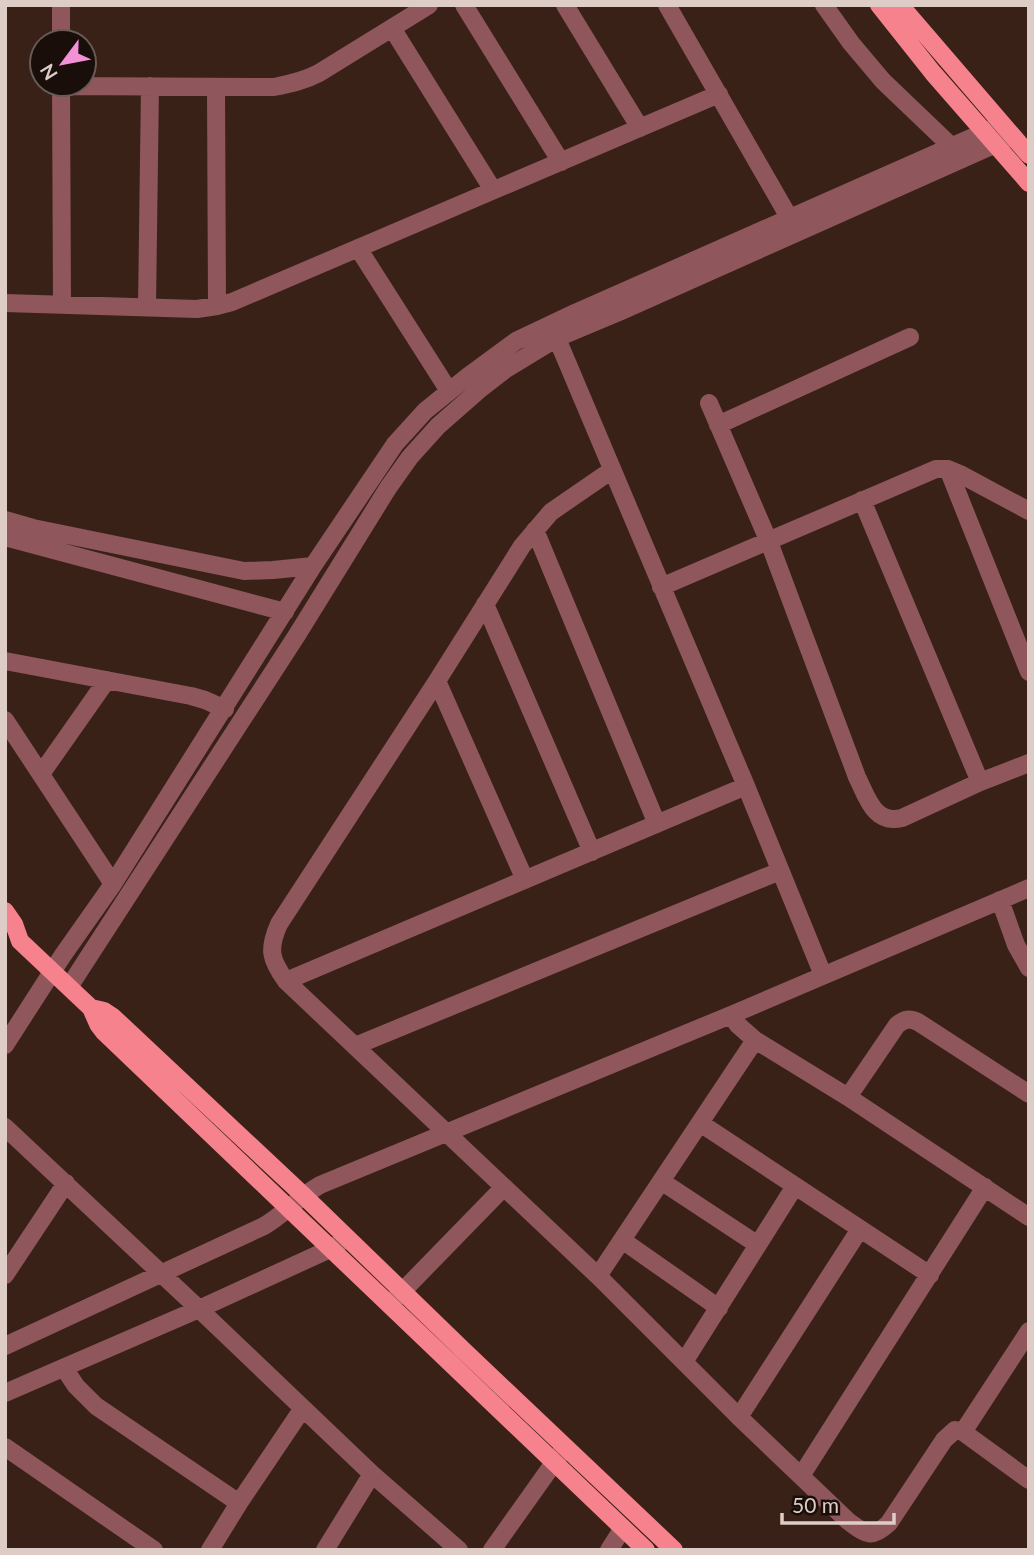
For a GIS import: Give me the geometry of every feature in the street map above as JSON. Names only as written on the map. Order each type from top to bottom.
[{"type":"main road","points":[[879,5],[933,74],[1029,183]]},
{"type":"main road","points":[[900,5],[1029,155]]},
{"type":"main road","points":[[5,911],[14,924],[12,939],[91,1009],[104,1032],[330,1249],[396,1298]]},
{"type":"main road","points":[[91,1009],[104,1011],[113,1017],[346,1237],[396,1298],[559,1454],[674,1550]]},
{"type":"main road","points":[[559,1454],[623,1528],[646,1550]]},
{"type":"street","points":[[61,5],[61,28]]},
{"type":"street","points":[[98,85],[274,87],[305,80],[429,5]]},
{"type":"street","points":[[464,5],[561,162]]},
{"type":"street","points":[[565,5],[640,128]]},
{"type":"street","points":[[667,5],[790,219]]},
{"type":"street","points":[[824,5],[850,43],[883,81],[952,147]]},
{"type":"street","points":[[391,28],[493,190]]},
{"type":"street","points":[[147,307],[150,86]]},
{"type":"street","points":[[216,86],[217,306]]},
{"type":"street","points":[[5,303],[197,309],[232,302],[719,94]]},
{"type":"street","points":[[61,98],[62,304]]},
{"type":"street","points":[[5,1045],[113,884],[313,566],[395,444],[425,411],[516,341],[619,313],[1007,130]]},
{"type":"street","points":[[69,987],[317,603],[388,488],[410,457],[438,426],[554,331],[790,219],[952,147],[990,139]]},
{"type":"street","points":[[358,248],[449,391]]},
{"type":"street","points":[[554,331],[823,975]]},
{"type":"street","points":[[718,425],[910,337]]},
{"type":"street","points":[[709,403],[769,542],[857,777],[877,813],[885,819],[902,818],[1029,763]]},
{"type":"street","points":[[661,587],[936,469],[948,469],[1029,511]]},
{"type":"street","points":[[948,469],[1029,672]]},
{"type":"street","points":[[612,470],[551,512],[522,546],[279,924],[272,940],[277,969],[286,981],[597,1276],[739,1418],[848,1521],[865,1533],[872,1535],[889,1523],[955,1430],[962,1432],[1029,1480]]},
{"type":"street","points":[[862,500],[981,782]]},
{"type":"street","points":[[5,520],[244,571],[313,566]]},
{"type":"street","points":[[535,530],[657,824]]},
{"type":"street","points":[[5,537],[285,612]]},
{"type":"street","points":[[297,592],[317,603]]},
{"type":"street","points":[[485,604],[592,852]]},
{"type":"street","points":[[5,661],[205,699],[225,709]]},
{"type":"street","points":[[41,774],[107,680]]},
{"type":"street","points":[[437,681],[525,880]]},
{"type":"street","points":[[5,720],[113,884]]},
{"type":"street","points":[[286,981],[746,786]]},
{"type":"street","points":[[355,1046],[780,871]]},
{"type":"street","points":[[5,1346],[264,1226],[303,1195],[334,1178],[732,1015],[1029,888]]},
{"type":"street","points":[[1000,900],[1016,945],[1029,968]]},
{"type":"street","points":[[732,1015],[738,1025],[755,1040],[848,1097],[1029,1217]]},
{"type":"street","points":[[848,1097],[898,1025],[910,1019],[1029,1094]]},
{"type":"street","points":[[597,1276],[755,1040]]},
{"type":"street","points":[[700,1123],[930,1275]]},
{"type":"street","points":[[5,1127],[372,1474],[459,1550]]},
{"type":"street","points":[[661,1181],[758,1245]]},
{"type":"street","points":[[5,1275],[66,1183]]},
{"type":"street","points":[[684,1362],[795,1186]]},
{"type":"street","points":[[396,1298],[504,1187]]},
{"type":"street","points":[[801,1476],[985,1187]]},
{"type":"street","points":[[739,1418],[860,1229]]},
{"type":"street","points":[[5,1393],[330,1249],[346,1237]]},
{"type":"street","points":[[622,1240],[719,1308]]},
{"type":"street","points":[[962,1432],[1029,1331]]},
{"type":"street","points":[[64,1368],[76,1386],[96,1406],[239,1503]]},
{"type":"street","points":[[210,1550],[303,1408]]},
{"type":"street","points":[[5,1447],[154,1550]]},
{"type":"street","points":[[492,1550],[559,1454]]},
{"type":"street","points":[[325,1550],[372,1474]]},
{"type":"street","points":[[609,1550],[623,1528]]}]
